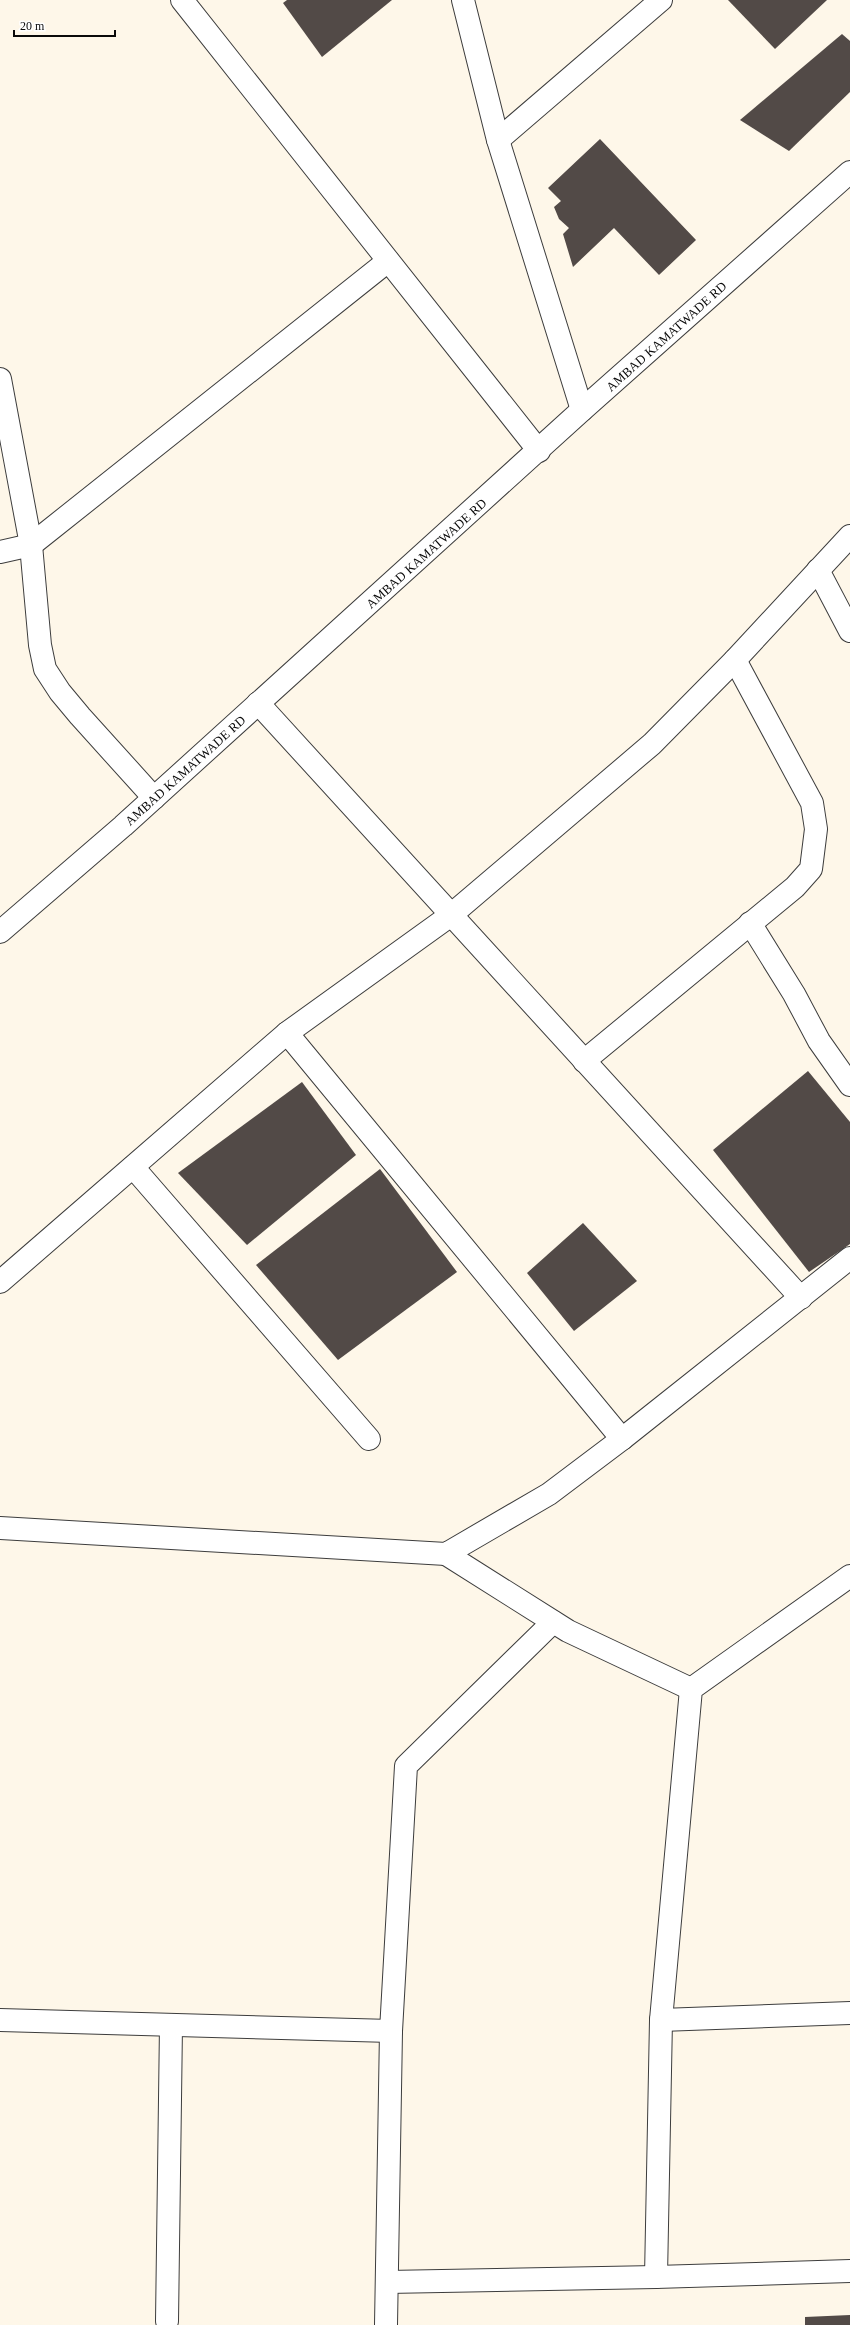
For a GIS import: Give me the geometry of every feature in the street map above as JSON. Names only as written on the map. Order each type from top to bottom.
[{"type":"street","points":[[182,0],[539,451]]},
{"type":"street","points":[[464,0],[498,140],[582,410]]},
{"type":"street","points":[[498,140],[661,0]]},
{"type":"street","name":"AMBAD KAMATWADE RD","points":[[0,932],[154,798],[539,451],[582,410],[850,172]]},
{"type":"street","points":[[0,552],[31,545],[388,261]]},
{"type":"street","points":[[0,379],[31,545],[40,645],[45,668],[60,692],[80,716],[154,798]]},
{"type":"street","points":[[0,1282],[288,1033],[451,915],[652,744],[735,660],[850,536]]},
{"type":"street","points":[[818,570],[850,631]]},
{"type":"street","points":[[584,1061],[795,887],[811,869],[816,829],[812,803],[735,660]]},
{"type":"street","points":[[258,703],[801,1298]]},
{"type":"street","points":[[750,923],[794,994],[819,1041],[850,1085]]},
{"type":"street","points":[[288,1033],[622,1439]]},
{"type":"street","points":[[133,1167],[369,1439]]},
{"type":"street","points":[[446,1554],[549,1494],[622,1439],[850,1258]]},
{"type":"street","points":[[0,1528],[446,1554],[568,1631],[691,1689]]},
{"type":"street","points":[[656,2277],[661,2020],[691,1689],[850,1576]]},
{"type":"street","points":[[386,2325],[391,2031],[406,1766],[553,1622]]},
{"type":"street","points":[[661,2020],[850,2013]]},
{"type":"street","points":[[0,2020],[391,2031]]},
{"type":"street","points":[[167,2321],[171,2025]]},
{"type":"street","points":[[387,2282],[656,2277],[850,2271]]},
{"type":"building","points":[[287,0],[392,0],[322,57],[283,3]]},
{"type":"building","points":[[728,0],[827,0],[775,49]]},
{"type":"building","points":[[842,34],[850,41],[850,92],[789,151],[740,120]]},
{"type":"building","points":[[600,139],[696,240],[659,275],[614,228],[573,267],[563,234],[569,228],[559,219],[554,207],[561,201],[548,188]]},
{"type":"building","points":[[808,1071],[850,1122],[850,1244],[809,1272],[713,1150]]},
{"type":"building","points":[[302,1082],[356,1155],[247,1245],[178,1173]]},
{"type":"building","points":[[380,1169],[457,1272],[338,1360],[256,1265]]},
{"type":"building","points":[[583,1223],[637,1281],[574,1331],[527,1273]]},
{"type":"building","points":[[850,2315],[850,2325],[805,2325],[805,2317]]}]
